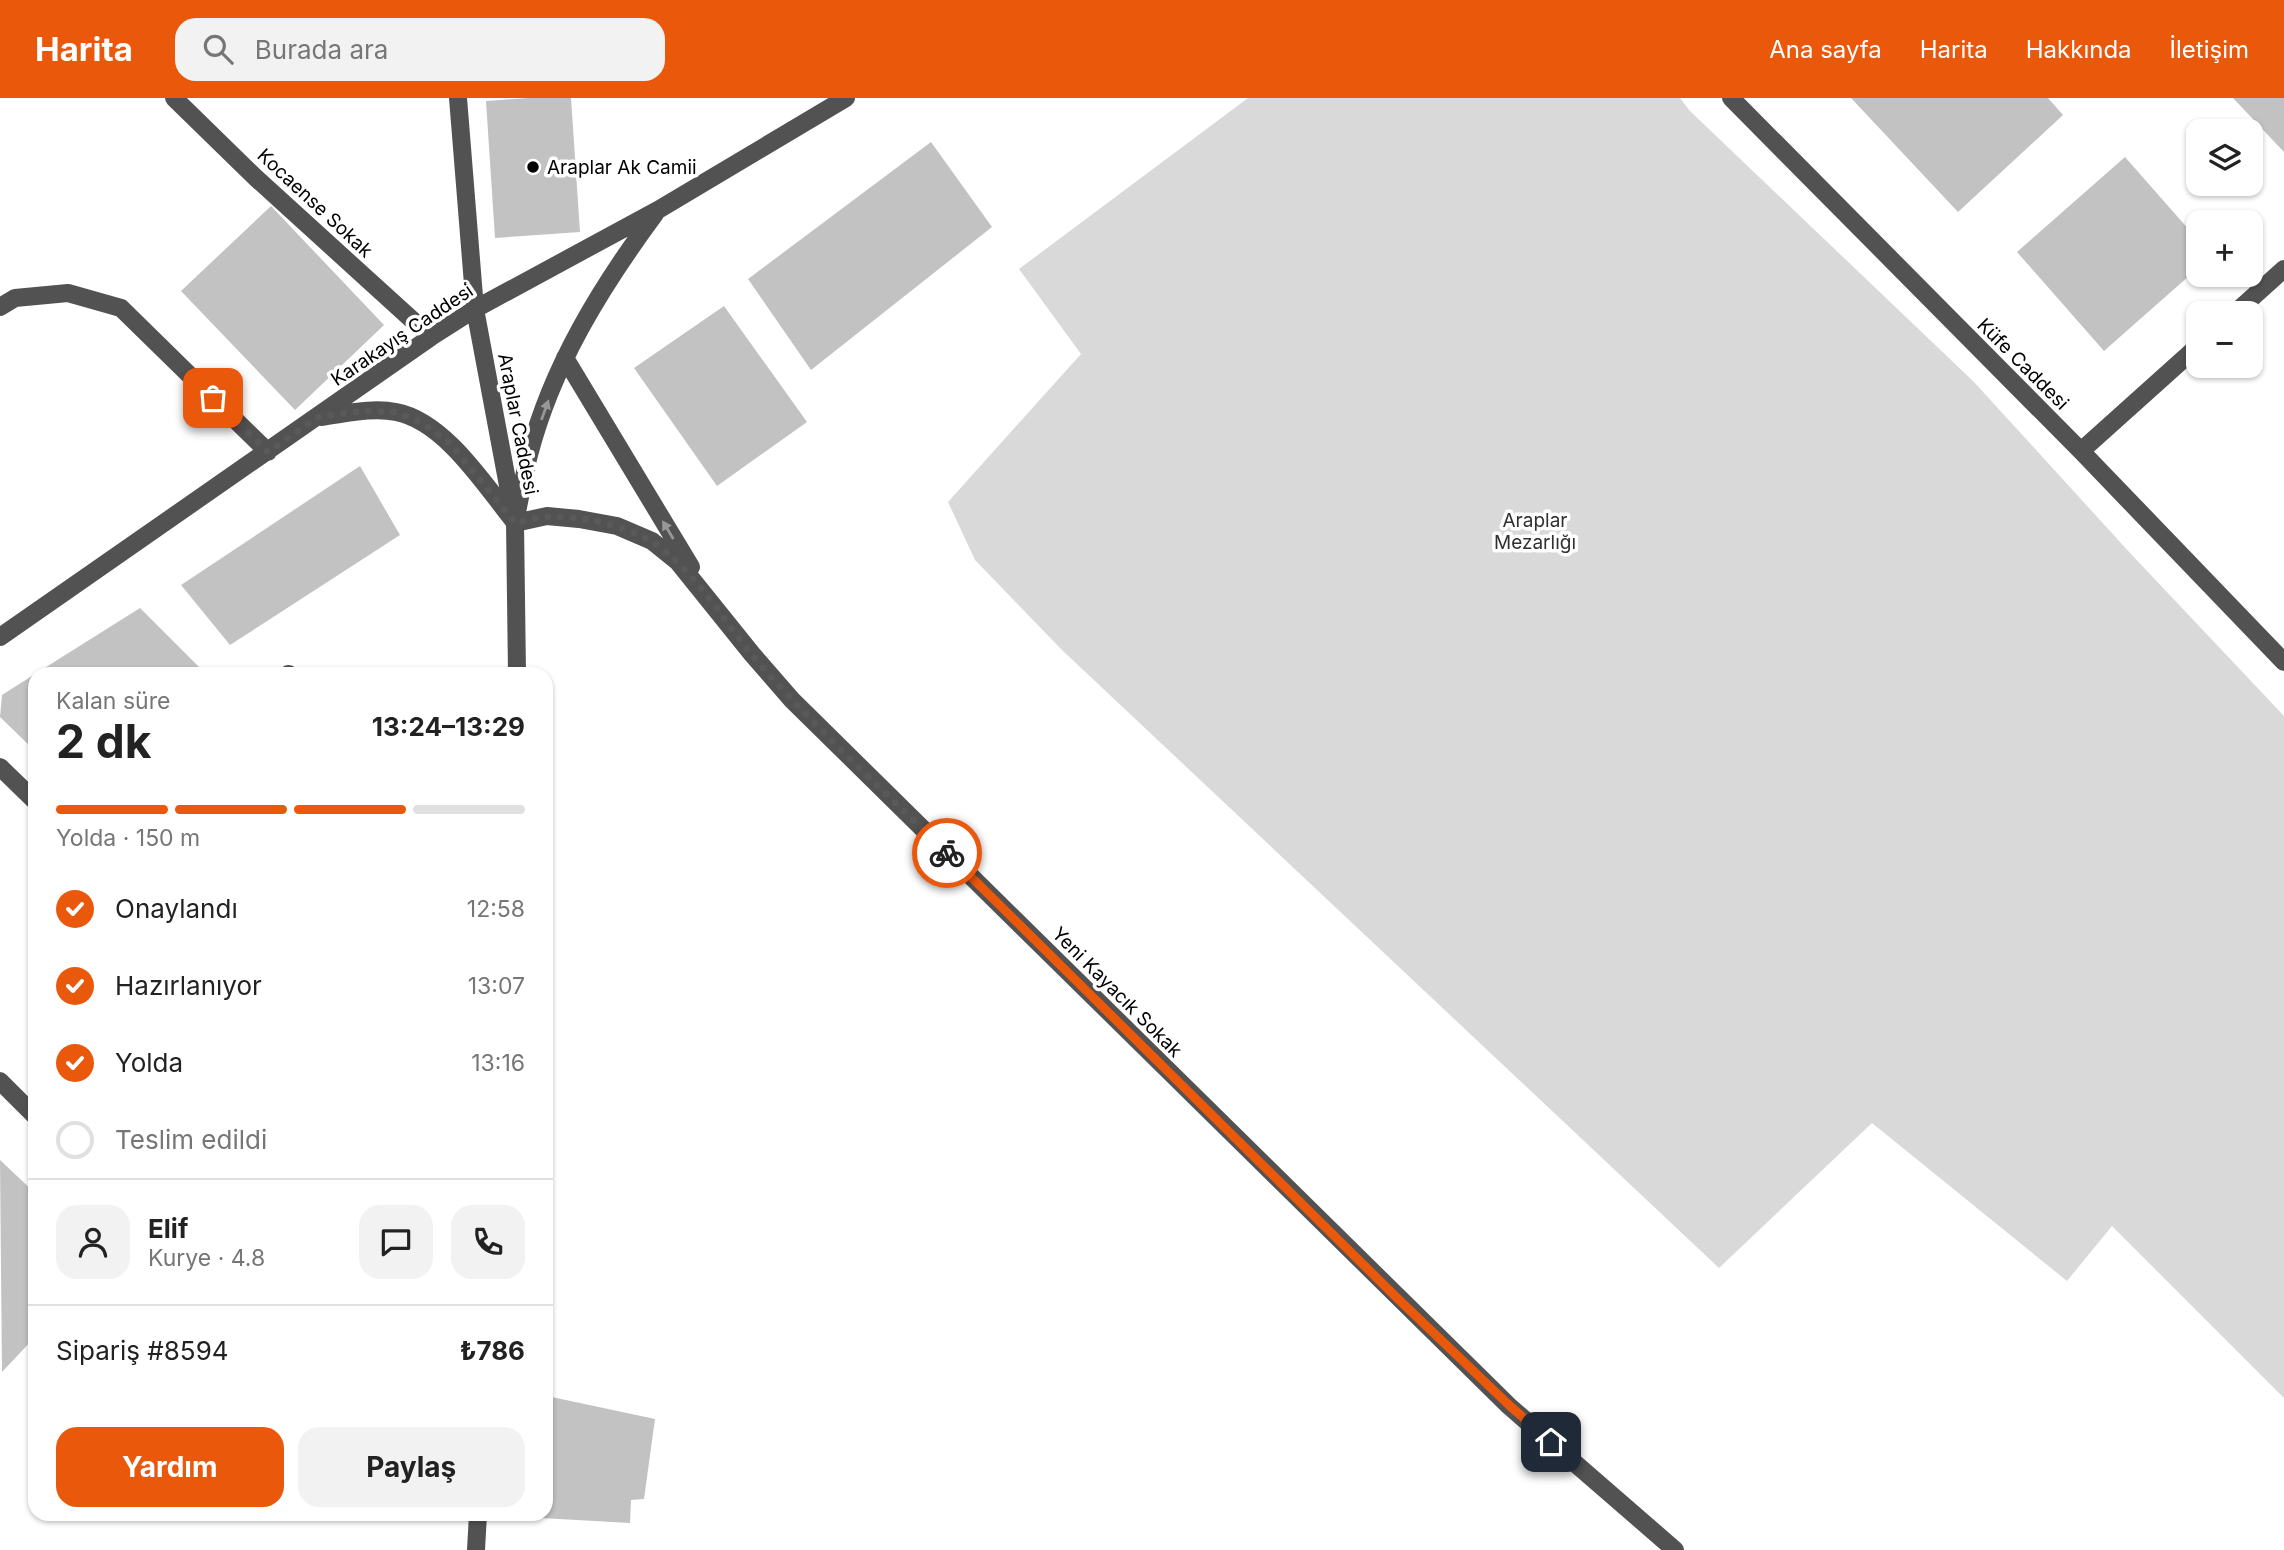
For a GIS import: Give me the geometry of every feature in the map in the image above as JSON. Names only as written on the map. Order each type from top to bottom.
[{"type":"street","name":"Kocaense Sokak","points":[[174,98],[256,178],[431,337]]},
{"type":"street","name":"Araplar Caddesi","points":[[458,98],[475,309],[515,523],[517,667]]},
{"type":"street","name":"Karakayış Caddesi","points":[[0,637],[431,337],[475,309],[658,210],[846,98]]},
{"type":"street","name":"Küfe Caddesi","points":[[1731,98],[2081,451],[2284,662]]},
{"type":"street","points":[[515,523],[530,453],[565,358],[597,298],[658,210]]},
{"type":"street","points":[[2248,301],[2284,269]]},
{"type":"street","points":[[0,307],[15,298],[68,293],[121,308],[268,452]]},
{"type":"street","points":[[2081,451],[2186,357]]},
{"type":"street","points":[[565,358],[716,609]]},
{"type":"street","points":[[318,417],[362,411],[397,412],[424,424],[451,444],[515,523]]},
{"type":"street","name":"Yeni Kayacık Sokak","points":[[515,523],[547,516],[617,526],[652,541],[678,562],[751,654],[792,700],[1395,1296],[1510,1406],[1675,1550]]},
{"type":"street","points":[[0,767],[28,795]]},
{"type":"street","points":[[0,1082],[28,1109]]},
{"type":"street","points":[[476,1550],[478,1521]]},
{"type":"green space","name":"Araplar Mezarlığı","points":[[1248,98],[1680,98],[1690,111],[1974,382],[2284,716],[2284,1398],[2112,1226],[2067,1281],[1872,1123],[1719,1268],[1062,650],[975,560],[948,502],[1081,354],[1019,269]]},
{"type":"building","name":"Araplar Ak Camii","points":[[571,98],[580,232],[495,238],[486,101]]},
{"type":"building","points":[[1851,98],[2048,98],[2063,115],[1958,212]]},
{"type":"building","points":[[2233,98],[2284,98],[2284,152],[2263,130],[2263,119],[2253,119]]},
{"type":"building","points":[[931,142],[992,227],[811,370],[748,279]]},
{"type":"building","points":[[2125,157],[2186,226],[2186,279],[2104,351],[2017,252]]},
{"type":"building","points":[[271,206],[384,325],[295,410],[181,291]]},
{"type":"building","points":[[724,306],[807,422],[717,486],[634,368]]},
{"type":"building","points":[[360,466],[400,535],[230,645],[181,585]]},
{"type":"building","points":[[140,608],[199,667],[46,667]]},
{"type":"building","points":[[28,678],[28,744],[0,717],[2,695]]},
{"type":"building","points":[[0,1160],[28,1186],[28,1344],[2,1372]]},
{"type":"building","points":[[553,1397],[655,1419],[644,1499],[631,1500],[630,1523],[553,1519]]},
{"type":"way so far","points":[[213,398],[268,452],[318,417],[362,411],[397,412],[424,424],[451,444],[515,523],[547,516],[579,519],[617,526],[652,541],[678,562],[751,654],[792,700],[947,853]]},
{"type":"place","name":"Araplar Ak Camii","points":[[533,167]]},
{"type":"route","points":[[947,853],[1395,1296],[1551,1442]]}]
